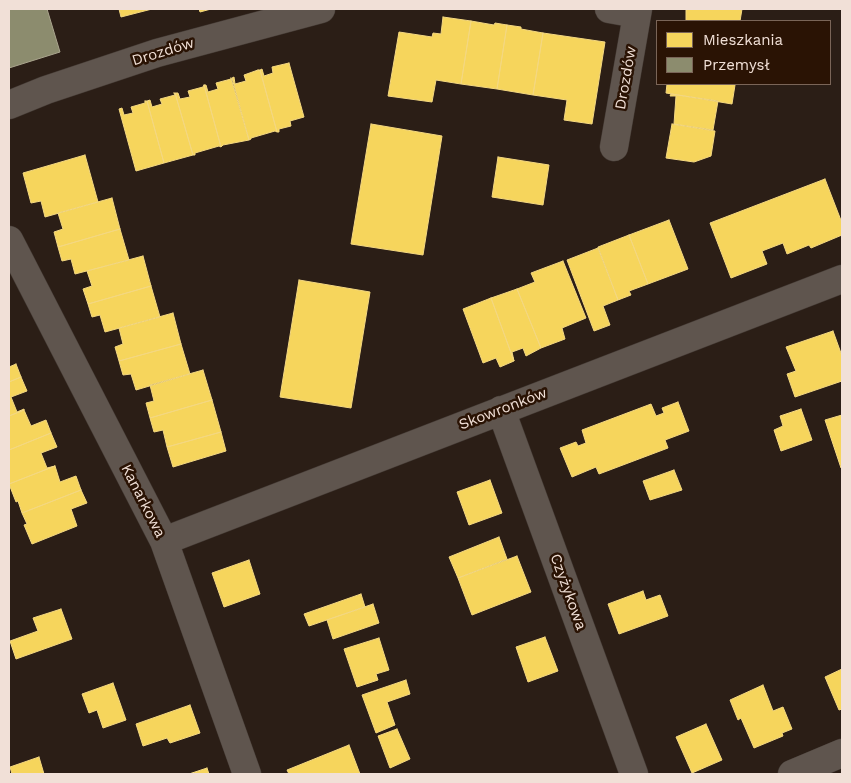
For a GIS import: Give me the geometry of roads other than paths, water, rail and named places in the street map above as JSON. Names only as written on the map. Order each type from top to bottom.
[{"type":"street","name":"Drozdów","points":[[9,105],[46,90],[157,53],[321,9]]},
{"type":"street","points":[[609,9],[638,11]]},
{"type":"street","name":"Drozdów","points":[[614,148],[638,11]]},
{"type":"street","name":"Kanarkowa","points":[[9,240],[164,541],[247,774]]},
{"type":"street","name":"Skowronków","points":[[164,541],[842,279]]},
{"type":"street","name":"Czyżykowa","points":[[501,410],[634,774]]},
{"type":"street","points":[[792,774],[842,752]]}]
